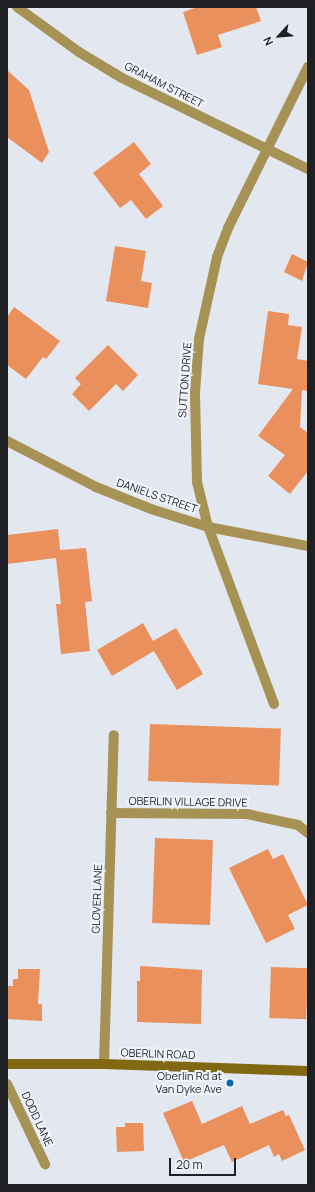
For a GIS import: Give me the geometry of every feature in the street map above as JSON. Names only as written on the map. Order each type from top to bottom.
[{"type":"main road","name":"OBERLIN ROAD","points":[[7,1064],[104,1064],[308,1071]]},
{"type":"street","name":"GRAHAM STREET","points":[[17,7],[79,52],[122,78],[308,169]]},
{"type":"street","name":"SUTTON DRIVE","points":[[274,704],[208,526],[197,482],[194,436],[199,340],[217,257],[228,228],[308,67]]},
{"type":"street","name":"DANIELS STREET","points":[[7,441],[96,487],[151,509],[208,526],[308,546]]},
{"type":"street","name":"GLOVER LANE","points":[[104,1064],[114,735]]},
{"type":"street","name":"OBERLIN VILLAGE DRIVE","points":[[111,813],[247,814],[298,825],[308,833]]},
{"type":"street","name":"DODD LANE","points":[[7,1084],[45,1164]]},
{"type":"building","points":[[198,7],[256,7],[261,21],[218,35],[222,47],[197,55],[183,12]]},
{"type":"building","points":[[7,70],[29,90],[49,152],[42,163],[7,137]]},
{"type":"building","points":[[134,142],[151,164],[139,174],[163,206],[146,219],[131,200],[120,208],[93,173]]},
{"type":"building","points":[[115,246],[146,251],[141,281],[152,283],[148,308],[106,301]]},
{"type":"building","points":[[292,254],[308,262],[302,281],[284,272]]},
{"type":"building","points":[[14,307],[60,341],[46,359],[43,357],[26,379],[7,365],[7,317]]},
{"type":"building","points":[[268,311],[289,314],[288,325],[302,327],[297,359],[308,361],[308,391],[302,390],[300,427],[308,433],[308,471],[290,494],[268,476],[285,455],[258,436],[293,389],[258,384]]},
{"type":"building","points":[[108,345],[138,375],[123,391],[116,384],[89,411],[72,394],[81,384],[75,378]]},
{"type":"building","points":[[58,529],[60,550],[86,548],[92,601],[85,602],[90,651],[61,654],[56,604],[61,604],[56,558],[7,564],[7,535]]},
{"type":"building","points":[[143,623],[153,641],[176,628],[203,674],[177,690],[154,651],[112,676],[97,650]]},
{"type":"building","points":[[150,724],[281,729],[279,786],[148,781]]},
{"type":"building","points":[[155,838],[213,840],[210,925],[152,923]]},
{"type":"building","points":[[268,849],[273,859],[283,854],[308,905],[288,915],[295,929],[266,943],[229,868]]},
{"type":"building","points":[[140,966],[202,970],[201,1024],[137,1022],[137,981],[140,981]]},
{"type":"building","points":[[271,967],[308,968],[306,1019],[269,1018]]},
{"type":"building","points":[[18,969],[40,969],[38,1004],[42,1004],[42,1021],[7,1019],[7,986],[13,986],[13,979],[18,979]]},
{"type":"building","points":[[192,1101],[202,1124],[242,1106],[250,1124],[283,1110],[286,1116],[289,1115],[305,1150],[282,1161],[279,1154],[274,1157],[269,1145],[232,1162],[224,1145],[184,1162],[163,1113]]},
{"type":"building","points":[[125,1123],[143,1123],[144,1151],[117,1152],[116,1127],[125,1127]]},
{"type":"place","name":"Oberlin Rd at Van Dyke Ave","points":[[230,1083]]}]
